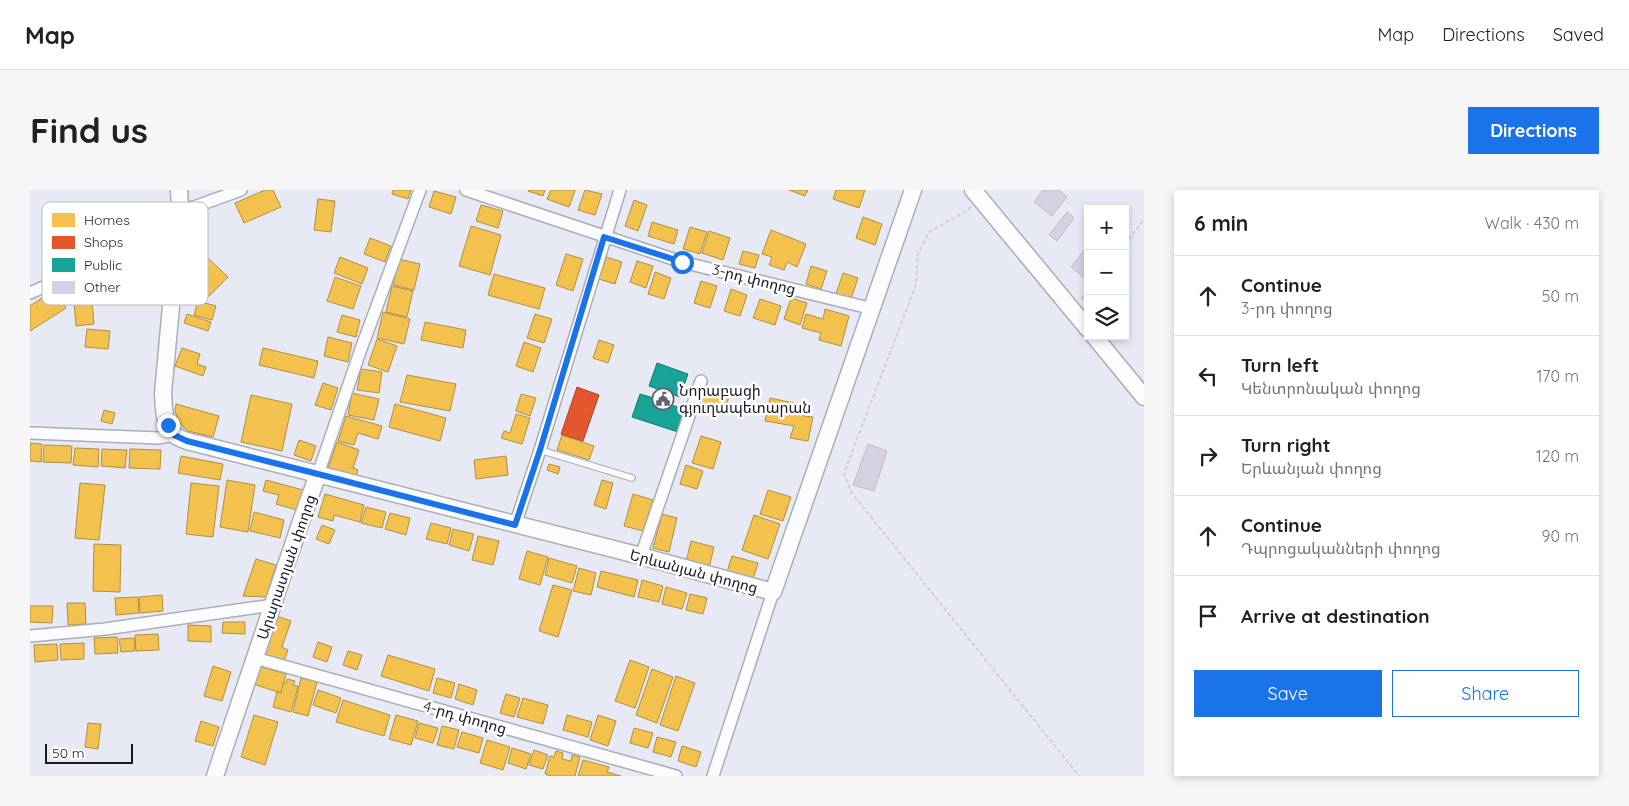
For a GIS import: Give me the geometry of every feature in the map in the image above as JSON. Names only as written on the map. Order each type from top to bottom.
[{"type":"main road","name":"Երևանյան փողոց","points":[[174,435],[187,441],[641,556],[773,592],[913,190]]},
{"type":"main road","points":[[976,194],[1084,324]]},
{"type":"main road","points":[[172,305],[164,412],[168,425],[174,435]]},
{"type":"main road","points":[[1097,340],[1144,397]]},
{"type":"main road","name":"Արարատյան փողոց","points":[[216,776],[318,474]]},
{"type":"street","points":[[208,202],[241,190]]},
{"type":"street","name":"Արարատյան փողոց","points":[[318,474],[361,349],[420,190]]},
{"type":"street","name":"3-րդ փողոց","points":[[466,190],[682,262],[873,309]]},
{"type":"street","points":[[515,525],[620,190]]},
{"type":"street","points":[[30,292],[42,287]]},
{"type":"street","points":[[641,556],[701,381]]},
{"type":"street","points":[[30,433],[158,438],[174,435]]},
{"type":"street","points":[[714,776],[773,592]]},
{"type":"street","points":[[30,636],[105,629],[273,605]]},
{"type":"street","name":"4-րդ փողոց","points":[[255,658],[676,776]]},
{"type":"lane","points":[[540,450],[632,478]]},
{"type":"path","points":[[976,194],[968,210],[929,232],[918,254],[916,286],[844,473],[851,492],[1079,776]]},
{"type":"path","points":[[1129,240],[1144,219]]},
{"type":"building: Homes","points":[[265,190],[273,190],[281,207],[244,223],[235,203]]},
{"type":"building: Homes","points":[[393,190],[411,190],[408,199],[392,194]]},
{"type":"building: Homes","points":[[529,190],[545,190],[543,196]]},
{"type":"building: Homes","points":[[551,190],[575,190],[569,207],[547,199]]},
{"type":"building: Homes","points":[[585,190],[602,194],[595,215],[578,210]]},
{"type":"building: Homes","points":[[789,190],[808,190],[805,196]]},
{"type":"building: Homes","points":[[836,190],[865,190],[859,208],[833,199]]},
{"type":"building: Homes","points":[[434,191],[456,197],[451,214],[429,207]]},
{"type":"building: Homes","points":[[318,199],[335,201],[331,232],[314,230]]},
{"type":"building: Homes","points":[[634,200],[647,205],[638,231],[625,226]]},
{"type":"building: Homes","points":[[481,205],[503,211],[498,228],[476,221]]},
{"type":"building: Homes","points":[[863,217],[882,224],[875,245],[856,238]]},
{"type":"building: Homes","points":[[652,222],[678,230],[674,244],[648,236]]},
{"type":"building: Homes","points":[[471,226],[501,235],[490,275],[459,266]]},
{"type":"building: Homes","points":[[690,227],[707,232],[700,254],[683,249]]},
{"type":"building: Homes","points":[[771,230],[806,244],[797,267],[787,262],[784,270],[769,265],[772,257],[762,254]]},
{"type":"building: Homes","points":[[709,231],[730,238],[723,260],[702,253]]},
{"type":"building: Homes","points":[[370,238],[391,246],[385,262],[364,254]]},
{"type":"building: Homes","points":[[743,251],[759,255],[755,268],[739,264]]},
{"type":"building: Homes","points":[[566,254],[583,259],[573,291],[556,285]]},
{"type":"building: Homes","points":[[340,257],[368,268],[362,284],[334,273]]},
{"type":"building: Homes","points":[[606,257],[622,262],[615,284],[599,279]]},
{"type":"building: Homes","points":[[208,258],[228,277],[208,297]]},
{"type":"building: Homes","points":[[399,259],[420,264],[414,290],[393,285]]},
{"type":"building: Homes","points":[[637,261],[653,266],[646,288],[630,282]]},
{"type":"building: Homes","points":[[811,266],[827,271],[821,289],[806,284]]},
{"type":"building: Homes","points":[[655,272],[671,278],[664,299],[648,294]]},
{"type":"building: Homes","points":[[843,273],[858,278],[851,299],[836,294]]},
{"type":"building: Homes","points":[[494,274],[545,288],[539,309],[488,295]]},
{"type":"building: Homes","points":[[335,277],[361,286],[353,309],[327,301]]},
{"type":"building: Homes","points":[[701,281],[717,286],[710,308],[694,303]]},
{"type":"building: Homes","points":[[392,286],[413,291],[407,317],[386,312]]},
{"type":"building: Homes","points":[[731,289],[747,295],[740,316],[724,311]]},
{"type":"building: Homes","points":[[42,298],[42,305],[64,305],[66,308],[30,331],[30,306]]},
{"type":"building: Homes","points":[[791,298],[807,303],[800,325],[784,319]]},
{"type":"building: Homes","points":[[760,299],[781,306],[775,325],[753,318]]},
{"type":"building: Homes","points":[[208,304],[216,306],[212,320],[194,315],[197,305]]},
{"type":"building: Homes","points":[[74,305],[92,305],[94,324],[76,326]]},
{"type":"building: Homes","points":[[825,309],[849,316],[841,346],[819,340],[821,333],[802,328],[806,314],[823,319]]},
{"type":"building: Homes","points":[[383,312],[410,319],[404,344],[377,338]]},
{"type":"building: Homes","points":[[187,314],[211,322],[208,331],[184,323]]},
{"type":"building: Homes","points":[[535,314],[552,319],[544,343],[527,338]]},
{"type":"building: Homes","points":[[342,315],[360,320],[356,337],[337,332]]},
{"type":"building: Homes","points":[[425,322],[466,330],[463,348],[421,340]]},
{"type":"building: Homes","points":[[87,329],[110,331],[108,349],[85,347]]},
{"type":"building: Homes","points":[[328,337],[352,343],[348,362],[324,356]]},
{"type":"building: Homes","points":[[377,339],[397,346],[388,372],[368,365]]},
{"type":"building: Homes","points":[[599,340],[614,345],[608,363],[593,358]]},
{"type":"building: Homes","points":[[524,342],[541,348],[533,372],[516,366]]},
{"type":"building: Homes","points":[[182,348],[200,354],[197,364],[206,367],[203,376],[175,366]]},
{"type":"building: Homes","points":[[263,348],[318,361],[314,378],[259,365]]},
{"type":"building: Homes","points":[[361,369],[382,372],[379,393],[357,390]]},
{"type":"building: Homes","points":[[407,375],[456,384],[450,411],[400,402]]},
{"type":"building: Homes","points":[[323,383],[338,388],[331,410],[315,405]]},
{"type":"building: Homes","points":[[706,386],[730,393],[724,413],[701,406]]},
{"type":"building: Homes","points":[[352,393],[379,399],[374,420],[348,415]]},
{"type":"building: Homes","points":[[521,394],[536,398],[530,416],[516,411]]},
{"type":"building: Homes","points":[[251,395],[292,404],[282,451],[241,442]]},
{"type":"building: Homes","points":[[770,398],[803,405],[804,416],[813,417],[808,441],[790,438],[794,426],[765,421]]},
{"type":"building: Homes","points":[[176,404],[219,416],[213,437],[188,431],[183,427],[177,418]]},
{"type":"building: Homes","points":[[395,404],[446,418],[440,441],[389,427]]},
{"type":"building: Homes","points":[[104,410],[115,413],[112,424],[101,421]]},
{"type":"building: Homes","points":[[516,414],[530,418],[522,444],[501,438],[504,431],[510,433]]},
{"type":"building: Homes","points":[[346,416],[382,426],[378,439],[358,433],[354,445],[338,441]]},
{"type":"building: Homes","points":[[562,435],[594,446],[589,460],[557,450]]},
{"type":"building: Homes","points":[[701,436],[721,442],[713,469],[692,463]]},
{"type":"building: Homes","points":[[299,440],[316,446],[311,461],[294,455]]},
{"type":"building: Homes","points":[[337,442],[359,450],[353,468],[358,470],[356,477],[328,468]]},
{"type":"building: Homes","points":[[30,443],[42,444],[41,462],[30,461]]},
{"type":"building: Homes","points":[[44,445],[72,446],[71,463],[43,462]]},
{"type":"building: Homes","points":[[75,448],[99,449],[98,467],[73,465]]},
{"type":"building: Homes","points":[[102,449],[127,450],[125,468],[101,466]]},
{"type":"building: Homes","points":[[130,449],[161,450],[160,469],[129,468]]},
{"type":"building: Homes","points":[[181,456],[223,464],[220,480],[178,473]]},
{"type":"building: Homes","points":[[506,456],[508,475],[476,479],[474,460]]},
{"type":"building: Homes","points":[[549,464],[560,467],[558,474],[547,470]]},
{"type":"building: Homes","points":[[686,465],[703,471],[697,489],[680,484]]},
{"type":"building: Homes","points":[[227,480],[255,485],[248,532],[220,527]]},
{"type":"building: Homes","points":[[266,480],[303,490],[297,510],[276,504],[279,495],[263,491]]},
{"type":"building: Homes","points":[[602,480],[613,483],[606,509],[594,505]]},
{"type":"building: Homes","points":[[80,483],[105,485],[99,540],[75,538]]},
{"type":"building: Homes","points":[[191,483],[219,486],[213,537],[186,534]]},
{"type":"building: Homes","points":[[768,490],[791,497],[783,521],[760,514]]},
{"type":"building: Homes","points":[[325,494],[364,505],[360,522],[334,515],[333,521],[318,517]]},
{"type":"building: Homes","points":[[633,494],[653,500],[643,531],[624,526]]},
{"type":"building: Homes","points":[[366,507],[386,512],[382,528],[361,523]]},
{"type":"building: Homes","points":[[254,512],[284,520],[280,538],[250,531]]},
{"type":"building: Homes","points":[[390,513],[410,518],[406,535],[385,529]]},
{"type":"building: Homes","points":[[662,514],[677,518],[669,552],[653,548]]},
{"type":"building: Homes","points":[[754,515],[780,524],[768,559],[742,550]]},
{"type":"building: Homes","points":[[431,523],[451,528],[447,544],[426,539]]},
{"type":"building: Homes","points":[[322,525],[335,530],[329,544],[316,539]]},
{"type":"building: Homes","points":[[453,529],[474,534],[469,551],[449,545]]},
{"type":"building: Homes","points":[[478,536],[499,541],[493,565],[472,560]]},
{"type":"building: Homes","points":[[691,541],[714,547],[709,568],[686,562]]},
{"type":"building: Homes","points":[[94,544],[121,545],[120,592],[93,591]]},
{"type":"building: Homes","points":[[527,551],[548,557],[540,585],[519,579]]},
{"type":"building: Homes","points":[[732,556],[758,563],[753,579],[727,572]]},
{"type":"building: Homes","points":[[549,558],[577,566],[572,583],[545,575]]},
{"type":"building: Homes","points":[[256,559],[276,565],[266,597],[243,596]]},
{"type":"building: Homes","points":[[579,568],[596,573],[591,595],[573,591]]},
{"type":"building: Homes","points":[[601,571],[638,580],[634,597],[597,587]]},
{"type":"building: Homes","points":[[642,580],[663,586],[659,602],[638,597]]},
{"type":"building: Homes","points":[[553,585],[572,590],[558,637],[539,631]]},
{"type":"building: Homes","points":[[666,587],[687,593],[682,609],[662,604]]},
{"type":"building: Homes","points":[[690,594],[707,598],[703,614],[686,610]]},
{"type":"building: Homes","points":[[162,595],[163,611],[140,613],[139,597]]},
{"type":"building: Homes","points":[[138,597],[139,613],[116,615],[115,598]]},
{"type":"building: Homes","points":[[67,603],[85,603],[86,624],[68,625]]},
{"type":"building: Homes","points":[[30,606],[53,606],[52,623],[30,622]]},
{"type":"building: Homes","points":[[277,616],[291,621],[282,647],[288,650],[284,661],[264,654]]},
{"type":"building: Homes","points":[[223,622],[245,622],[245,634],[222,633]]},
{"type":"building: Homes","points":[[188,625],[211,626],[211,642],[188,641]]},
{"type":"building: Homes","points":[[158,634],[159,650],[136,651],[135,635]]},
{"type":"building: Homes","points":[[117,637],[118,653],[95,654],[94,638]]},
{"type":"building: Homes","points":[[134,638],[135,651],[121,652],[119,639]]},
{"type":"building: Homes","points":[[318,642],[332,647],[327,662],[313,657]]},
{"type":"building: Homes","points":[[84,643],[84,659],[61,660],[60,644]]},
{"type":"building: Homes","points":[[57,644],[58,660],[35,662],[34,645]]},
{"type":"building: Homes","points":[[348,651],[362,655],[357,670],[343,665]]},
{"type":"building: Homes","points":[[388,655],[435,669],[429,691],[381,676]]},
{"type":"building: Homes","points":[[630,660],[649,667],[635,708],[615,701]]},
{"type":"building: Homes","points":[[213,666],[231,672],[222,701],[204,696]]},
{"type":"building: Homes","points":[[258,666],[286,674],[281,693],[253,684]]},
{"type":"building: Homes","points":[[652,669],[673,677],[657,723],[636,715]]},
{"type":"building: Homes","points":[[676,676],[695,683],[678,731],[660,725]]},
{"type":"building: Homes","points":[[301,678],[317,682],[308,716],[293,712]]},
{"type":"building: Homes","points":[[437,678],[455,683],[451,698],[433,693]]},
{"type":"building: Homes","points":[[287,679],[295,681],[293,685],[298,686],[291,712],[273,707],[277,692],[281,693],[283,683],[286,683]]},
{"type":"building: Homes","points":[[459,684],[477,690],[473,705],[455,699]]},
{"type":"building: Homes","points":[[318,690],[341,698],[336,713],[313,705]]},
{"type":"building: Homes","points":[[506,694],[520,698],[514,717],[500,713]]},
{"type":"building: Homes","points":[[523,698],[548,705],[543,724],[517,717]]},
{"type":"building: Homes","points":[[343,700],[390,715],[384,736],[336,722]]},
{"type":"building: Homes","points":[[254,715],[278,722],[265,765],[241,757]]},
{"type":"building: Homes","points":[[396,715],[418,721],[411,745],[389,739]]},
{"type":"building: Homes","points":[[567,715],[592,722],[588,737],[563,730]]},
{"type":"building: Homes","points":[[598,715],[616,721],[608,746],[590,740]]},
{"type":"building: Homes","points":[[201,721],[219,727],[213,746],[195,741]]},
{"type":"building: Homes","points":[[88,723],[101,724],[98,749],[85,747]]},
{"type":"building: Homes","points":[[419,723],[438,728],[433,743],[415,738]]},
{"type":"building: Homes","points":[[442,726],[459,730],[454,749],[437,745]]},
{"type":"building: Homes","points":[[634,728],[653,733],[648,748],[630,743]]},
{"type":"building: Homes","points":[[462,732],[483,738],[479,753],[457,747]]},
{"type":"building: Homes","points":[[657,737],[676,742],[671,757],[653,752]]},
{"type":"building: Homes","points":[[487,740],[510,747],[503,770],[480,763]]},
{"type":"building: Homes","points":[[682,746],[701,752],[696,767],[678,761]]},
{"type":"building: Homes","points":[[512,748],[531,754],[526,769],[508,763]]},
{"type":"building: Homes","points":[[534,750],[548,755],[543,769],[529,765]]},
{"type":"building: Homes","points":[[556,751],[563,753],[562,759],[571,761],[572,755],[580,757],[575,776],[551,776],[545,774],[550,756],[554,757]]},
{"type":"building: Homes","points":[[583,760],[609,767],[607,772],[621,776],[578,776]]},
{"type":"building: Shops","points":[[577,387],[599,395],[583,441],[561,434]]},
{"type":"building: Public","points":[[657,363],[688,374],[680,397],[669,393],[666,403],[686,410],[678,432],[632,417],[640,394],[660,400],[663,391],[649,386]]},
{"type":"building: Other","points":[[1043,190],[1059,190],[1067,197],[1052,216],[1034,202]]},
{"type":"building: Other","points":[[1067,212],[1074,218],[1057,241],[1049,235]]},
{"type":"building: Other","points":[[1084,250],[1084,278],[1071,267]]},
{"type":"building: Other","points":[[868,444],[887,451],[874,491],[853,485]]},
{"type":"place","name":"Նորաբացի գյուղապետարան","points":[[663,399]]},
{"type":"route","points":[[168,425],[174,435],[187,441],[515,525],[540,450],[604,237],[682,262]]}]
